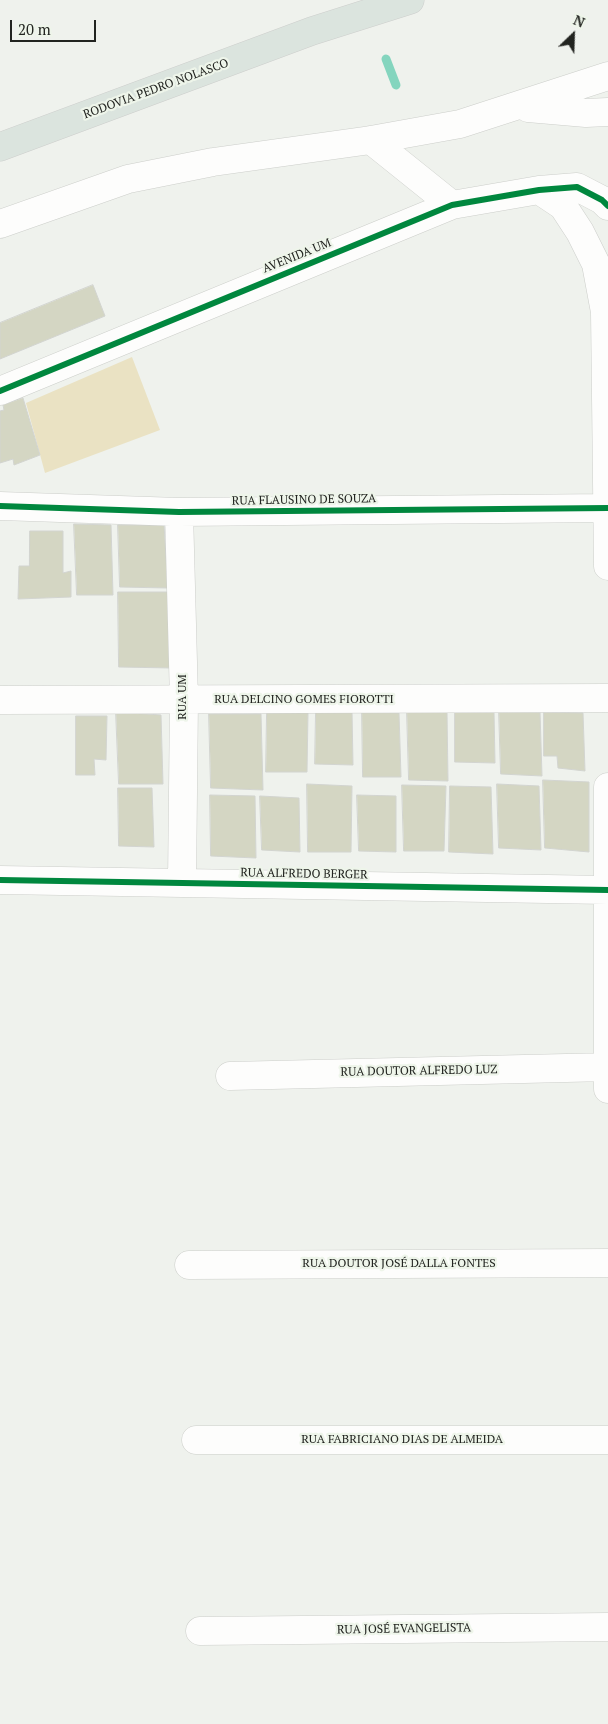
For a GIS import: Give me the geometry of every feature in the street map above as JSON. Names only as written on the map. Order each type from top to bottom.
[{"type":"highway","name":"RODOVIA PEDRO NOLASCO","points":[[312,31],[363,0]]},
{"type":"highway","name":"RODOVIA PEDRO NOLASCO","points":[[0,147],[312,31],[410,0]]},
{"type":"street","points":[[0,224],[128,179],[213,162],[370,140],[460,124],[608,76]]},
{"type":"street","points":[[514,107],[586,113],[608,112]]},
{"type":"street","points":[[370,140],[452,205]]},
{"type":"street","name":"AVENIDA UM","points":[[0,391],[452,205],[539,190],[577,187],[602,200],[608,206]]},
{"type":"street","points":[[539,190],[563,206],[580,232],[596,264],[606,312],[608,566]]},
{"type":"street","name":"RUA FLAUSINO DE SOUZA","points":[[0,506],[179,512],[608,508]]},
{"type":"street","name":"RUA UM","points":[[179,512],[184,700],[182,883]]},
{"type":"street","name":"RUA DELCINO GOMES FIOROTTI","points":[[0,700],[608,698]]},
{"type":"street","points":[[608,788],[608,1089]]},
{"type":"street","name":"RUA ALFREDO BERGER","points":[[0,880],[608,890]]},
{"type":"street","name":"RUA DOUTOR ALFREDO LUZ","points":[[230,1076],[608,1067]]},
{"type":"street","name":"RUA DOUTOR JOSÉ DALLA FONTES","points":[[189,1265],[608,1263]]},
{"type":"street","name":"RUA FABRICIANO DIAS DE ALMEIDA","points":[[196,1440],[608,1440]]},
{"type":"street","name":"RUA JOSÉ EVANGELISTA","points":[[200,1631],[608,1627]]},
{"type":"shaded area","points":[[132,357],[160,430],[45,473],[26,403]]},
{"type":"building","points":[[93,285],[105,316],[0,359],[0,323]]},
{"type":"building","points":[[23,398],[40,455],[14,465],[13,459],[0,463],[0,411],[4,410],[3,405]]},
{"type":"building","points":[[74,524],[111,525],[113,595],[77,595]]},
{"type":"building","points":[[118,525],[164,525],[168,588],[120,587]]},
{"type":"building","points":[[30,531],[63,531],[63,573],[71,571],[71,597],[18,599],[19,566],[29,566]]},
{"type":"building","points":[[118,592],[170,592],[172,668],[119,667]]},
{"type":"building","points":[[316,711],[352,711],[353,765],[315,764]]},
{"type":"building","points":[[362,711],[399,713],[401,777],[363,777]]},
{"type":"building","points":[[455,711],[494,712],[495,763],[455,762]]},
{"type":"building","points":[[499,711],[540,712],[542,776],[501,774]]},
{"type":"building","points":[[116,712],[161,715],[163,784],[119,784]]},
{"type":"building","points":[[267,712],[308,712],[307,772],[266,772]]},
{"type":"building","points":[[407,712],[447,712],[448,781],[409,780]]},
{"type":"building","points":[[544,712],[583,713],[585,771],[558,768],[557,756],[544,756]]},
{"type":"building","points":[[209,714],[261,714],[263,790],[211,788]]},
{"type":"building","points":[[76,716],[107,716],[106,760],[94,759],[95,775],[76,775]]},
{"type":"building","points":[[543,780],[589,782],[589,852],[545,848]]},
{"type":"building","points":[[307,784],[352,786],[351,852],[308,852]]},
{"type":"building","points":[[497,784],[539,786],[541,850],[499,848]]},
{"type":"building","points":[[402,785],[446,786],[444,851],[404,851]]},
{"type":"building","points":[[450,786],[491,787],[493,854],[449,852]]},
{"type":"building","points":[[118,788],[152,788],[154,847],[119,846]]},
{"type":"building","points":[[210,795],[255,796],[256,858],[211,856]]},
{"type":"building","points":[[357,795],[396,796],[396,852],[359,851]]},
{"type":"building","points":[[260,796],[299,798],[300,852],[262,850]]},
{"type":"waterway","points":[[386,59],[396,85]]},
{"type":"cycle path","points":[[0,391],[452,205],[539,190],[577,187],[602,200],[608,206]]},
{"type":"cycle path","points":[[0,506],[179,512],[608,508]]},
{"type":"cycle path","points":[[0,880],[608,890]]}]
